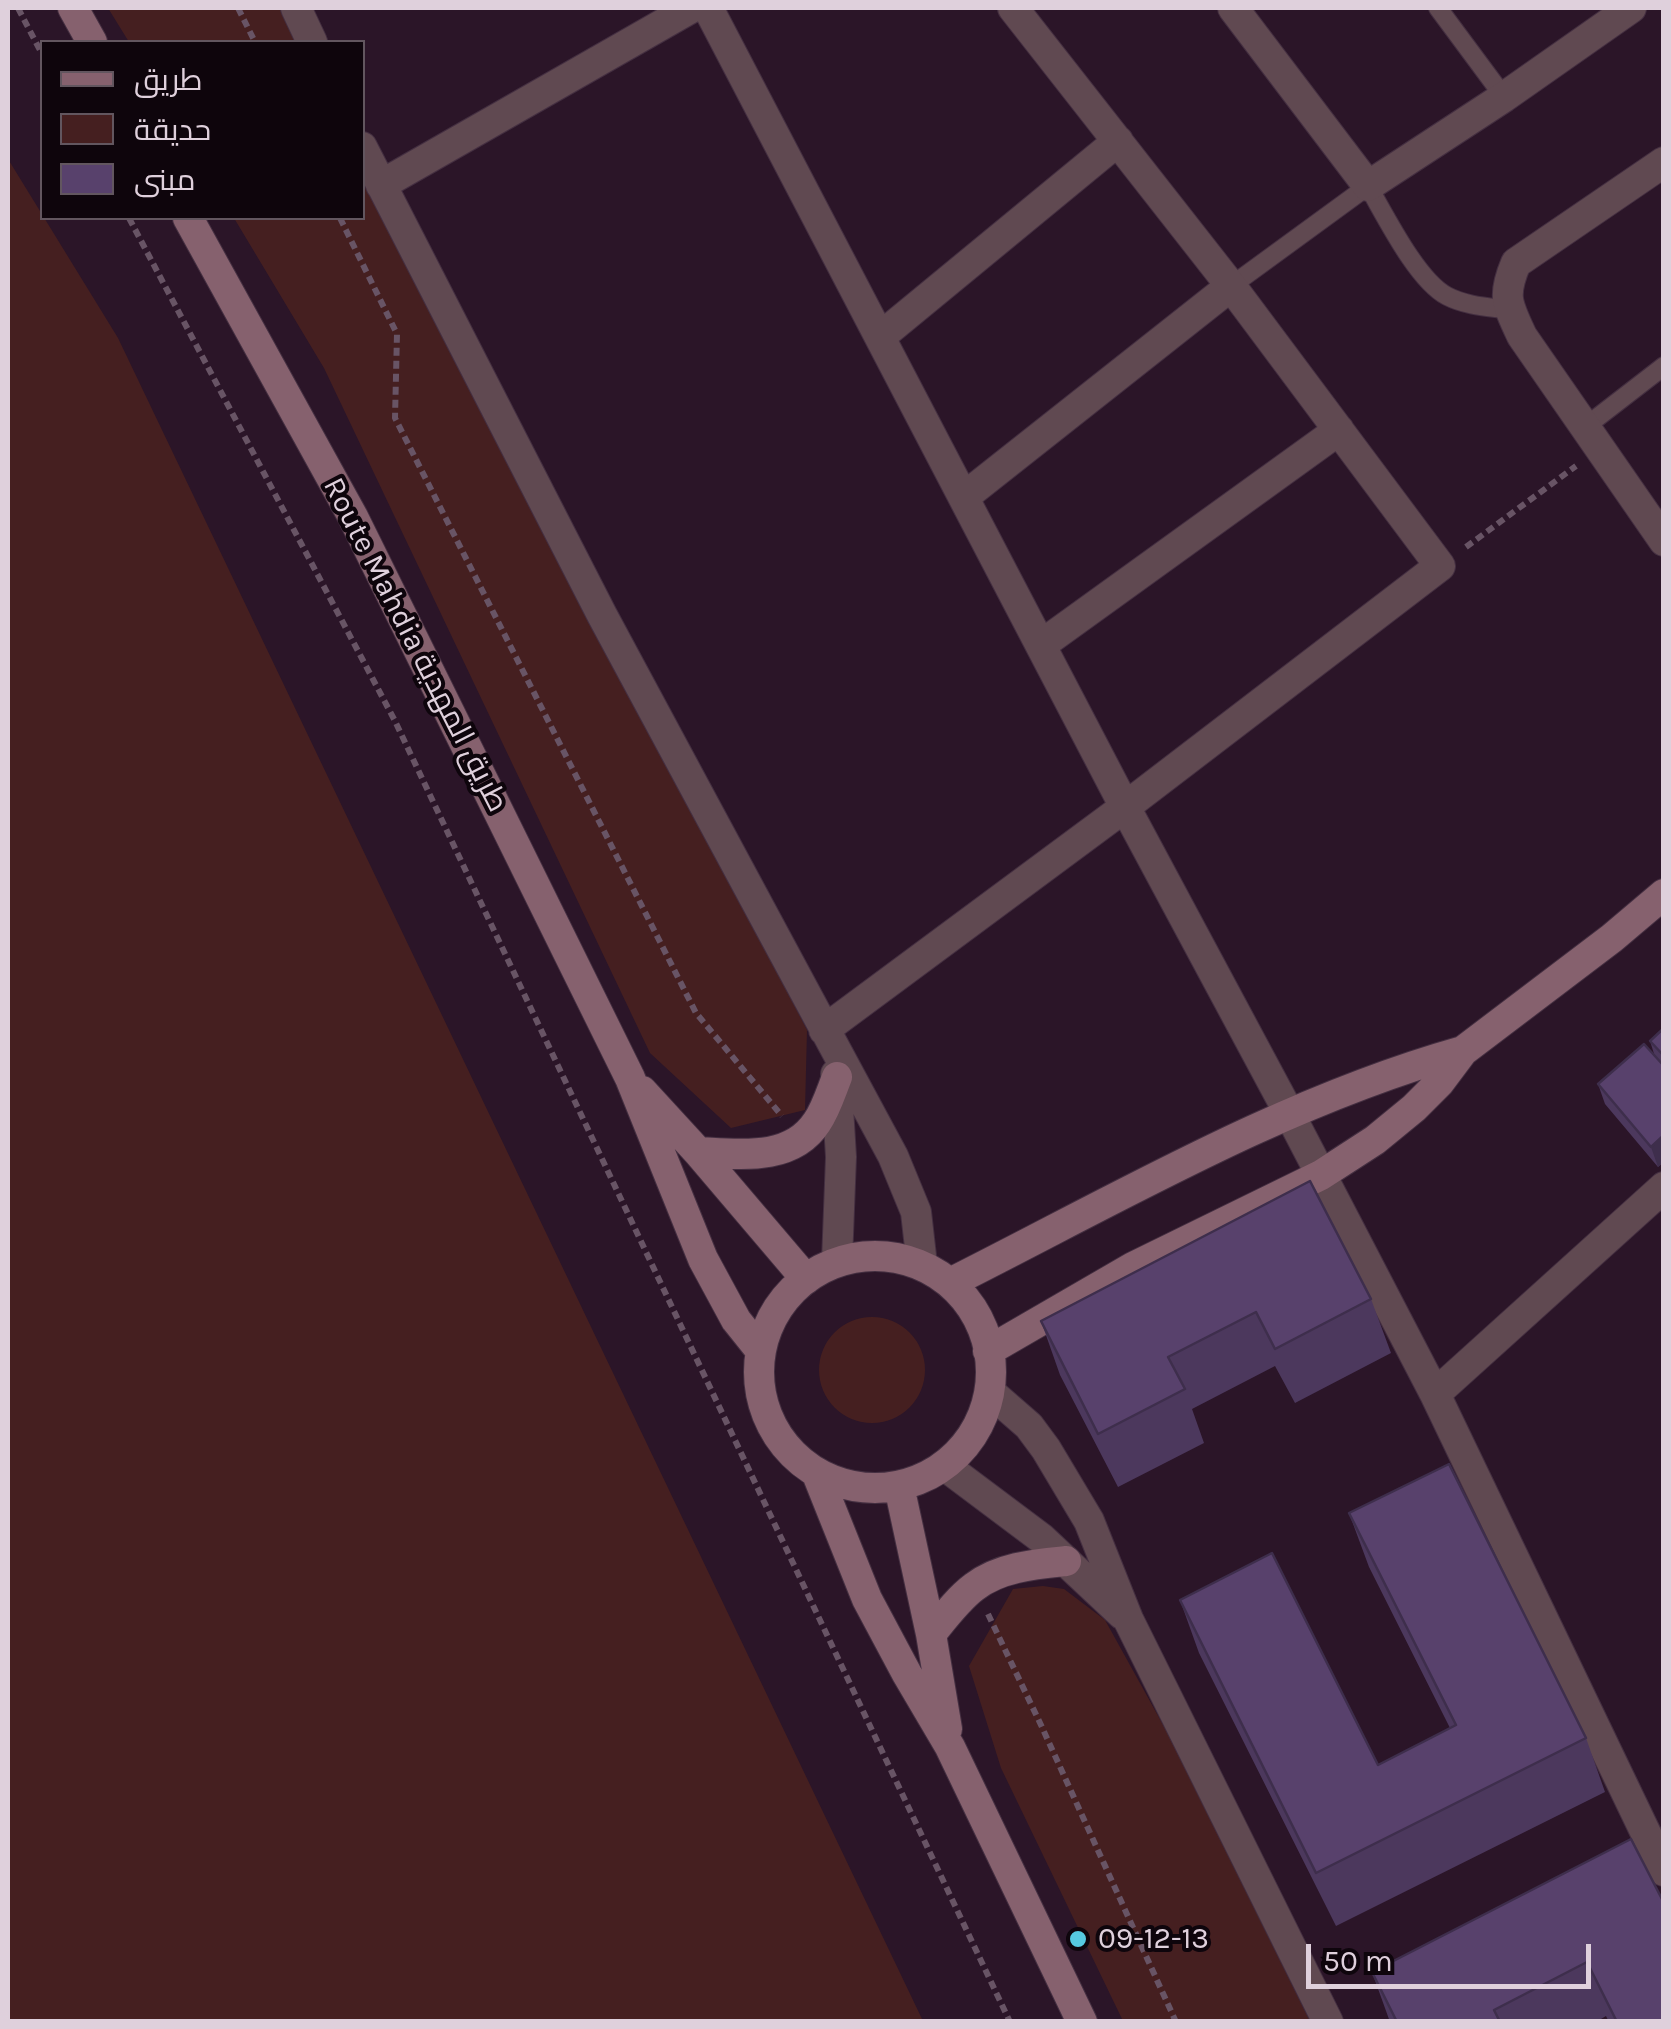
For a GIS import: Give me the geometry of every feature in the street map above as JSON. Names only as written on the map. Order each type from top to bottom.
[{"type":"street","points":[[72,8],[91,40]]},
{"type":"street","points":[[296,8],[311,40]]},
{"type":"street","points":[[381,186],[691,8]]},
{"type":"street","points":[[708,8],[1435,1394],[1664,1870]]},
{"type":"street","points":[[698,1152],[753,1154],[775,1151],[802,1140],[817,1122],[832,1053],[1125,807],[1440,566],[1231,286],[1013,8]]},
{"type":"street","points":[[1233,8],[1368,186],[1631,8]]},
{"type":"street","points":[[880,336],[1118,141]]},
{"type":"street","points":[[365,153],[832,1053],[874,1117],[916,1212],[922,1265]]},
{"type":"street","points":[[1664,162],[1516,263],[1506,285],[1510,310],[1522,336],[1664,542]]},
{"type":"street","name":"Route Mahdia طريق المهدية","points":[[189,220],[353,517],[630,1078],[703,1259],[736,1320],[760,1350]]},
{"type":"street","points":[[964,497],[1231,286]]},
{"type":"street","points":[[1041,646],[1339,430]]},
{"type":"street","points":[[988,1351],[1133,1268],[1322,1175],[1375,1140],[1439,1083],[1463,1051],[1598,950],[1664,894]]},
{"type":"street","points":[[950,1283],[1289,1113],[1463,1051]]},
{"type":"street","points":[[832,1053],[841,1157],[837,1260]]},
{"type":"street","name":"Route Mahdia طريق المهدية","points":[[630,1078],[806,1279]]},
{"type":"street","points":[[1435,1394],[1660,1201]]},
{"type":"street","points":[[890,1256],[922,1265],[950,1283],[970,1304],[984,1330],[990,1392],[978,1426],[958,1455],[945,1466],[899,1486],[854,1488],[817,1474],[788,1452],[768,1421],[758,1386],[760,1350],[772,1315],[806,1279],[837,1260],[890,1256]]},
{"type":"street","points":[[990,1392],[1029,1426],[1089,1521],[1128,1619],[1328,2022]]},
{"type":"street","points":[[945,1466],[1015,1516],[1128,1619]]},
{"type":"street","points":[[817,1474],[867,1599],[950,1747],[1082,2022]]},
{"type":"street","points":[[899,1486],[931,1634],[950,1747]]},
{"type":"street","points":[[931,1634],[974,1586],[1006,1572],[1066,1562]]},
{"type":"lane","points":[[1438,8],[1504,97]]},
{"type":"lane","points":[[1231,286],[1368,186],[1432,285],[1460,302],[1510,310]]},
{"type":"lane","points":[[1592,438],[1664,366]]},
{"type":"path","points":[[18,8],[40,50]]},
{"type":"path","points":[[238,8],[255,40]]},
{"type":"path","points":[[130,220],[395,722],[1010,2022]]},
{"type":"path","points":[[341,220],[397,334],[395,418],[696,1013],[802,1140]]},
{"type":"path","points":[[1440,566],[1592,438]]},
{"type":"path","points":[[974,1586],[1042,1725],[1176,2022]]},
{"type":"green space","points":[[108,8],[283,8],[300,40],[128,40]]},
{"type":"green space","points":[[8,159],[40,211],[40,220],[45,220],[118,338],[923,2021],[8,2021]]},
{"type":"green space","points":[[365,166],[807,1030],[805,1110],[731,1128],[650,1053],[324,368],[235,220],[365,220]]},
{"type":"green space","points":[[872,1317],[892,1321],[910,1332],[921,1350],[925,1370],[921,1390],[910,1408],[892,1419],[872,1423],[852,1419],[834,1408],[823,1390],[819,1370],[823,1350],[834,1332],[852,1321]]},
{"type":"green space","points":[[1013,1589],[1064,1589],[1105,1620],[1167,1732],[1310,2021],[1123,2021],[1001,1768],[969,1666]]},
{"type":"building","points":[[1664,1028],[1664,1056],[1650,1041]]},
{"type":"building","points":[[1644,1044],[1664,1066],[1664,1135],[1651,1147],[1598,1084]]},
{"type":"building","points":[[1310,1181],[1371,1299],[1275,1349],[1256,1312],[1168,1357],[1185,1389],[1098,1434],[1041,1321]]},
{"type":"building","points":[[1449,1464],[1586,1738],[1316,1873],[1180,1600],[1272,1553],[1378,1765],[1456,1725],[1349,1513]]},
{"type":"building","points":[[1631,1839],[1664,1903],[1664,2022],[1617,2022],[1587,1962],[1494,2010],[1500,2022],[1397,2022],[1372,1972]]},
{"type":"place","name":"09-12-13","points":[[1078,1939]]}]
